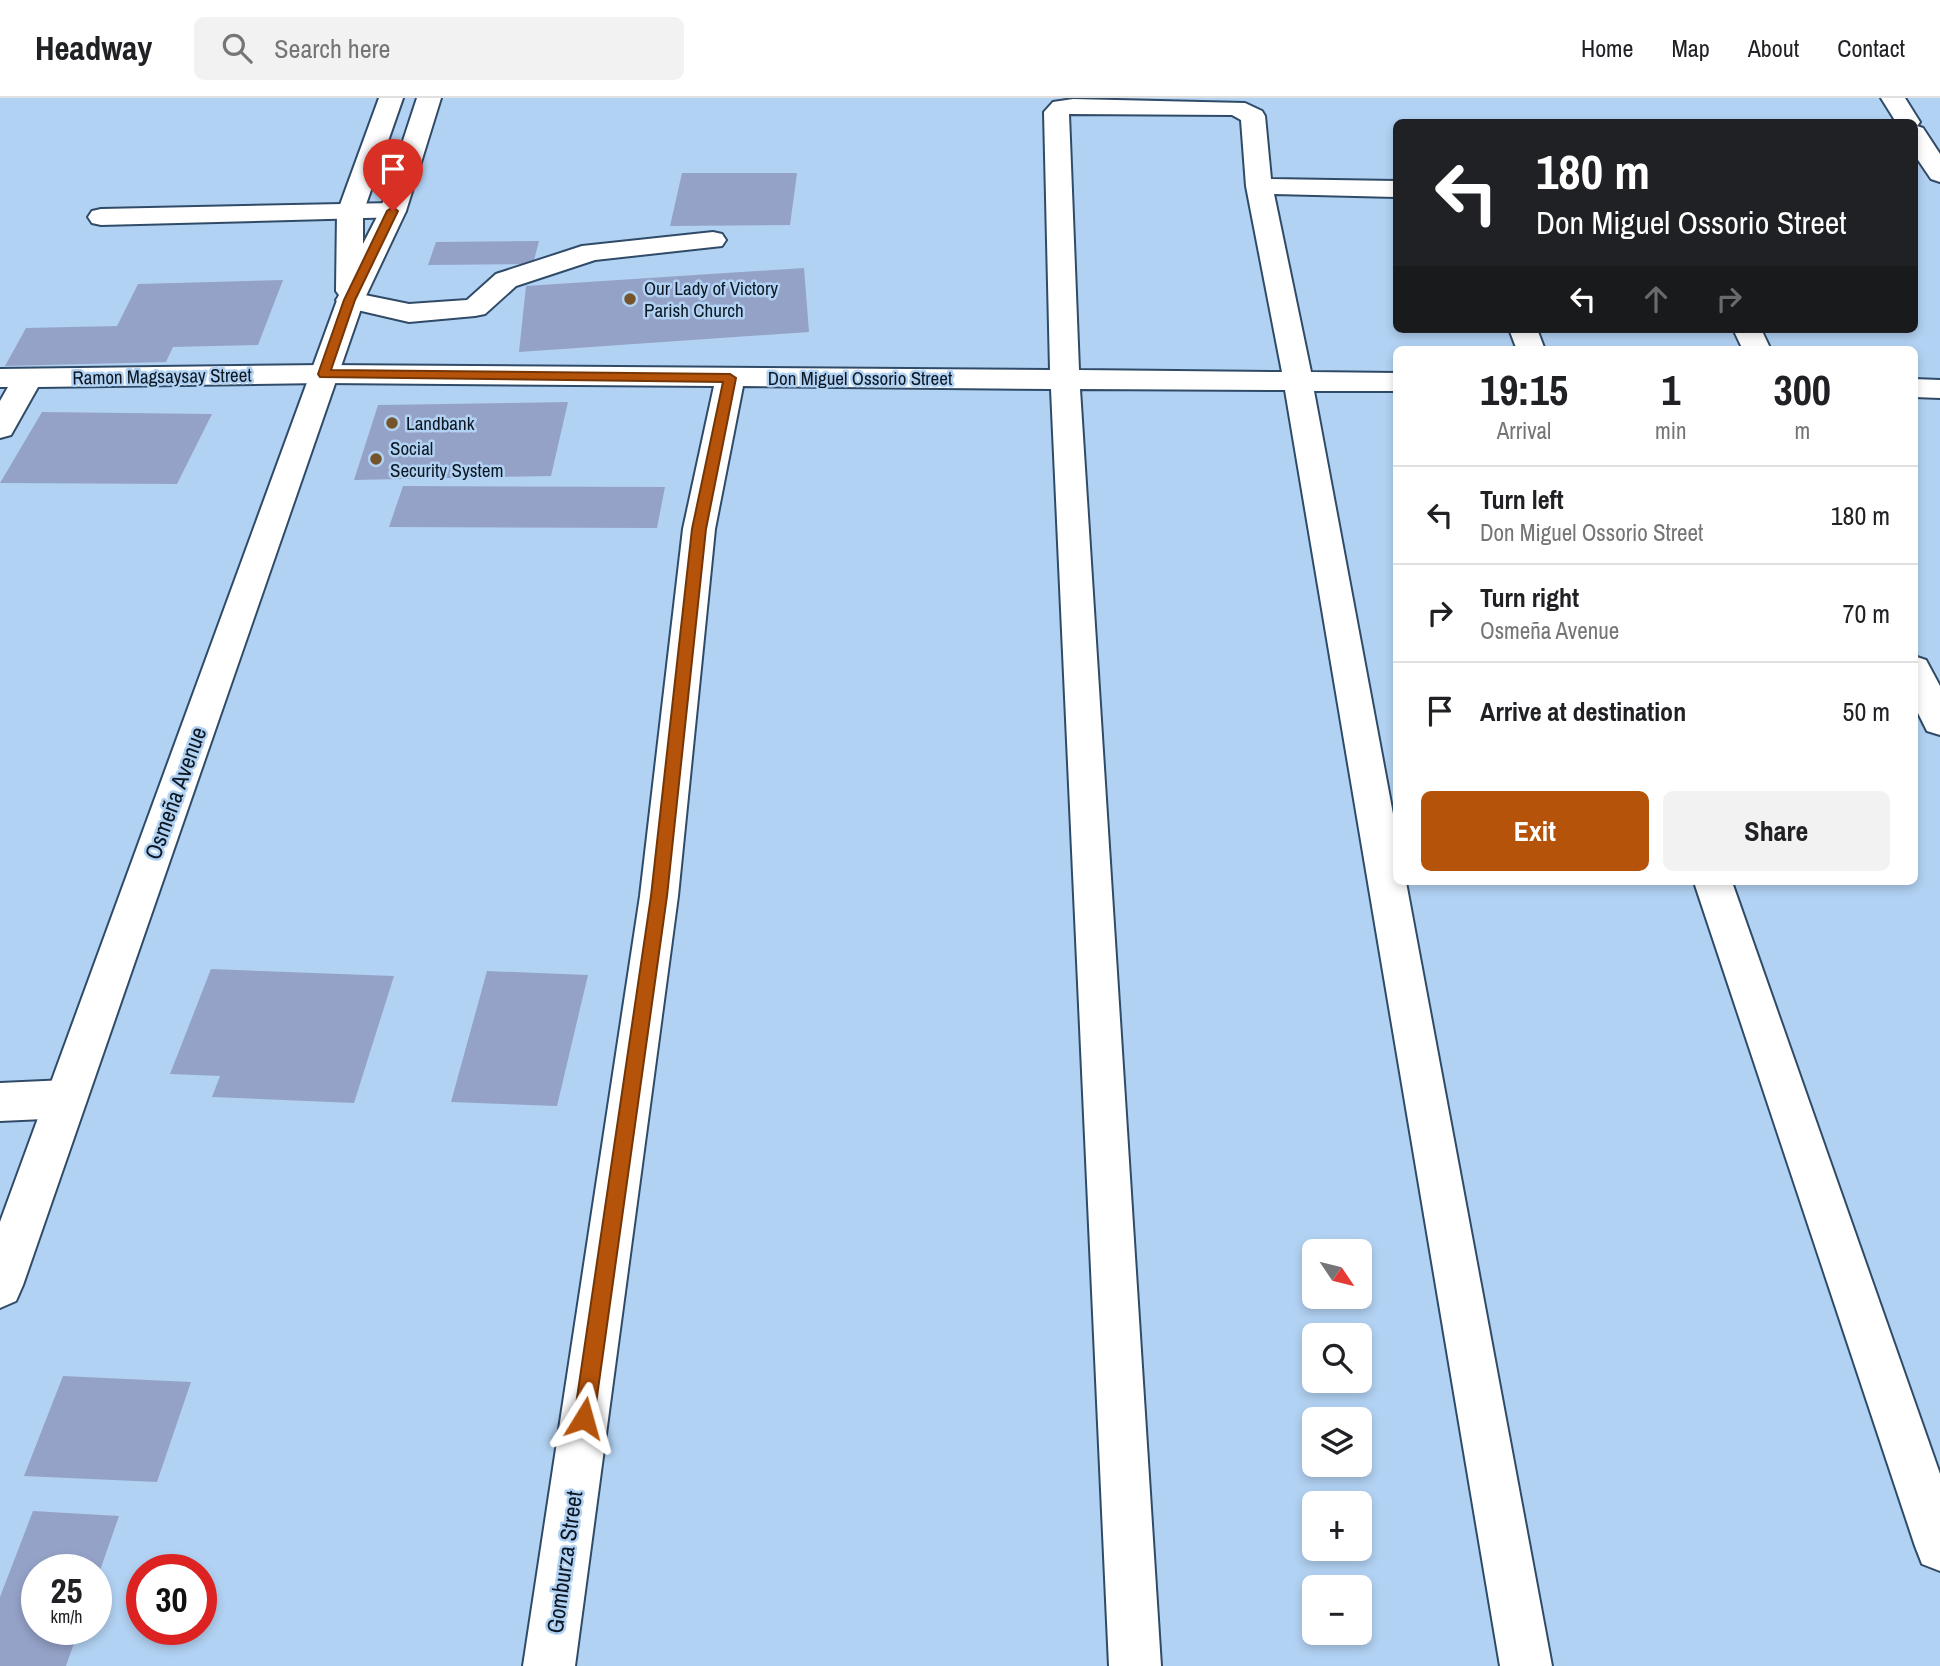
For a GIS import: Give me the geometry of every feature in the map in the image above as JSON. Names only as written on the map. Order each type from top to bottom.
[{"type":"street","name":"Osmeña Avenue","points":[[350,300],[350,213],[391,98]]},
{"type":"street","name":"Osmeña Avenue","points":[[0,1285],[350,300],[393,211],[429,98]]},
{"type":"street","points":[[1893,98],[1906,119]]},
{"type":"street","points":[[1135,1666],[1065,377],[1056,112],[1062,107],[1073,106],[1236,108],[1253,116],[1259,186],[1298,381],[1526,1666]]},
{"type":"street","points":[[1918,139],[1940,174]]},
{"type":"street","points":[[1259,186],[1393,189]]},
{"type":"street","points":[[1918,188],[1940,188]]},
{"type":"street","points":[[101,217],[393,211]]},
{"type":"street","points":[[350,300],[409,313],[475,308],[506,281],[592,251],[713,240]]},
{"type":"street","name":"Don Miguel Ossorio Street","points":[[324,374],[730,378],[1065,377],[1393,382]]},
{"type":"street","name":"Ramon Magsaysay Street","points":[[14,378],[324,374]]},
{"type":"street","points":[[0,428],[14,378]]},
{"type":"street","name":"Gomburza Street","points":[[549,1666],[659,896],[699,529],[730,378]]},
{"type":"street","points":[[1918,388],[1940,388]]},
{"type":"street","points":[[1918,677],[1940,721]]},
{"type":"street","points":[[1714,885],[1940,1546]]},
{"type":"street","points":[[0,1102],[66,1099]]},
{"type":"building","points":[[682,173],[797,173],[790,225],[670,226]]},
{"type":"building","points":[[539,241],[533,264],[428,265],[436,242]]},
{"type":"building","points":[[804,268],[809,332],[519,352],[526,286]]},
{"type":"building","points":[[283,280],[258,345],[173,347],[166,362],[5,366],[26,328],[117,326],[138,284]]},
{"type":"building","points":[[568,402],[551,476],[354,480],[378,405]]},
{"type":"building","points":[[42,412],[212,414],[177,484],[0,483]]},
{"type":"building","points":[[403,486],[665,487],[657,528],[389,527]]},
{"type":"building","points":[[211,969],[394,976],[354,1103],[212,1097],[220,1076],[170,1074]]},
{"type":"building","points":[[487,971],[588,975],[557,1106],[451,1102]]},
{"type":"building","points":[[63,1376],[191,1382],[157,1482],[24,1476]]},
{"type":"building","points":[[33,1511],[119,1516],[106,1554],[21,1554],[21,1645],[73,1645],[66,1666],[0,1666],[0,1597]]},
{"type":"place","name":"Our Lady of Victory Parish Church","points":[[630,299]]},
{"type":"place","name":"Landbank","points":[[392,423]]},
{"type":"place","name":"Social Security System","points":[[376,459]]},
{"type":"route","points":[[393,211],[350,300],[324,374],[730,378],[699,529],[659,896],[584,1418]]}]
